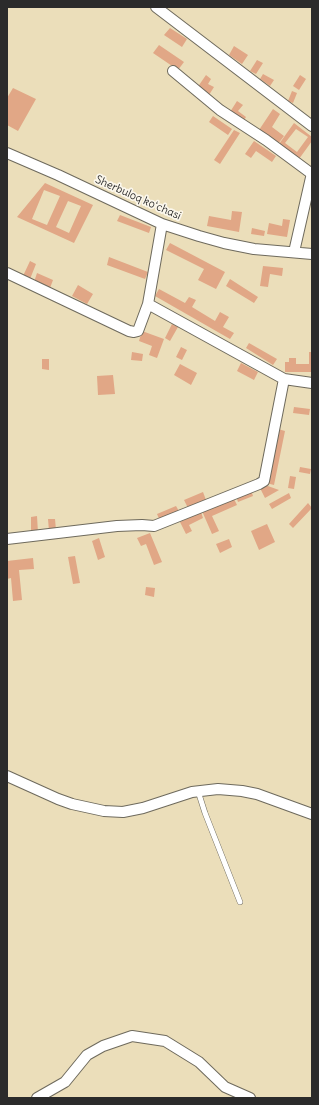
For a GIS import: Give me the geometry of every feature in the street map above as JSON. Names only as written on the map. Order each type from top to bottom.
[{"type":"street","points":[[156,7],[312,126]]},
{"type":"street","points":[[173,71],[220,110],[266,140],[312,174],[294,252]]},
{"type":"street","name":"Sherbuloq koʻchasi","points":[[7,153],[58,175],[162,224],[224,243],[254,249],[312,254]]},
{"type":"street","points":[[7,273],[129,331],[138,331],[148,304],[162,224]]},
{"type":"street","points":[[148,304],[284,380],[312,382]]},
{"type":"street","points":[[7,540],[117,526],[154,526],[259,484],[264,481],[284,380]]},
{"type":"street","points":[[7,776],[72,804],[114,812],[143,808],[198,791],[218,789],[257,794],[312,814]]},
{"type":"street","points":[[37,1098],[65,1082],[88,1055],[103,1046],[132,1036],[165,1041],[198,1062],[225,1087],[250,1098]]},
{"type":"lane","points":[[198,791],[205,813],[240,902]]},
{"type":"building","points":[[170,28],[187,39],[182,47],[164,35]]},
{"type":"building","points":[[159,45],[184,62],[178,70],[153,53]]},
{"type":"building","points":[[234,46],[248,55],[242,64],[229,55]]},
{"type":"building","points":[[257,60],[263,63],[256,74],[250,71]]},
{"type":"building","points":[[263,74],[274,80],[270,86],[260,79]]},
{"type":"building","points":[[206,75],[211,79],[208,84],[214,87],[209,95],[197,88]]},
{"type":"building","points":[[300,75],[306,79],[299,90],[293,86]]},
{"type":"building","points":[[13,88],[36,99],[18,131],[7,125],[7,98]]},
{"type":"building","points":[[292,91],[297,93],[293,103],[288,101]]},
{"type":"building","points":[[237,101],[243,105],[238,111],[246,117],[243,122],[230,112]]},
{"type":"building","points":[[273,109],[280,114],[272,127],[284,136],[278,144],[259,130]]},
{"type":"building","points":[[213,116],[232,129],[228,135],[209,122]]},
{"type":"building","points":[[294,123],[312,137],[312,141],[299,159],[279,144]],"holes":[[[296,129],[308,137],[297,152],[285,143]]]},
{"type":"building","points":[[234,130],[240,133],[220,164],[214,160]]},
{"type":"building","points":[[254,141],[276,156],[272,162],[256,151],[251,158],[245,154]]},
{"type":"building","points":[[45,183],[93,205],[74,243],[17,217]],"holes":[[[44,190],[60,196],[47,225],[32,219]],[[68,201],[81,206],[69,233],[56,227]]]},
{"type":"building","points":[[232,211],[242,212],[239,232],[207,226],[209,216],[231,220]]},
{"type":"building","points":[[120,215],[151,227],[149,233],[117,221]]},
{"type":"building","points":[[283,219],[290,220],[287,237],[267,234],[269,223],[282,226]]},
{"type":"building","points":[[252,228],[265,231],[264,236],[251,234]]},
{"type":"building","points":[[170,243],[225,272],[216,289],[198,280],[204,269],[166,250]]},
{"type":"building","points":[[109,257],[148,272],[145,279],[107,265]]},
{"type":"building","points":[[30,261],[36,264],[30,279],[23,276]]},
{"type":"building","points":[[263,266],[283,268],[282,276],[270,274],[268,287],[260,286]]},
{"type":"building","points":[[37,273],[53,280],[50,288],[34,282]]},
{"type":"building","points":[[230,279],[258,297],[254,303],[226,286]]},
{"type":"building","points":[[78,285],[93,294],[87,304],[72,296]]},
{"type":"building","points":[[159,289],[185,303],[189,297],[196,300],[192,307],[215,321],[220,312],[229,317],[223,327],[234,333],[230,339],[155,296]]},
{"type":"building","points":[[172,324],[178,327],[170,341],[165,338]]},
{"type":"building","points":[[142,331],[164,339],[157,358],[149,355],[152,346],[139,341]]},
{"type":"building","points":[[249,343],[277,359],[273,365],[246,348]]},
{"type":"building","points":[[181,347],[187,350],[182,360],[176,357]]},
{"type":"building","points":[[132,352],[143,354],[142,361],[131,360]]},
{"type":"building","points":[[309,352],[312,352],[312,372],[285,372],[285,362],[289,362],[289,358],[296,358],[296,364],[309,364]]},
{"type":"building","points":[[42,359],[49,359],[49,370],[42,369]]},
{"type":"building","points":[[241,363],[258,372],[254,380],[237,371]]},
{"type":"building","points":[[180,364],[197,373],[191,385],[174,375]]},
{"type":"building","points":[[113,375],[115,394],[98,395],[97,376]]},
{"type":"building","points":[[294,407],[310,409],[309,415],[293,413]]},
{"type":"building","points":[[278,429],[285,431],[274,485],[266,483]]},
{"type":"building","points":[[300,467],[311,469],[310,474],[299,472]]},
{"type":"building","points":[[290,476],[296,477],[294,489],[288,488]]},
{"type":"building","points":[[265,485],[279,490],[265,498],[260,488]]},
{"type":"building","points":[[251,490],[253,496],[238,502],[236,496]]},
{"type":"building","points":[[203,492],[206,500],[188,508],[184,500]]},
{"type":"building","points":[[289,493],[291,498],[272,509],[269,504]]},
{"type":"building","points":[[233,497],[237,505],[212,516],[219,531],[212,534],[202,511]]},
{"type":"building","points":[[308,503],[312,508],[293,528],[289,524]]},
{"type":"building","points":[[176,506],[180,513],[160,521],[157,514]]},
{"type":"building","points":[[201,512],[203,518],[189,525],[192,531],[186,534],[180,522]]},
{"type":"building","points":[[37,516],[38,533],[31,533],[31,517]]},
{"type":"building","points":[[48,519],[55,519],[56,530],[49,531]]},
{"type":"building","points":[[267,524],[275,542],[259,550],[251,531]]},
{"type":"building","points":[[150,533],[162,562],[154,565],[146,544],[141,546],[137,538]]},
{"type":"building","points":[[99,538],[105,557],[98,560],[92,541]]},
{"type":"building","points":[[229,539],[232,547],[220,553],[216,544]]},
{"type":"building","points":[[75,556],[80,583],[73,584],[68,557]]},
{"type":"building","points":[[33,558],[34,569],[19,570],[22,600],[13,601],[11,578],[7,579],[7,561]]},
{"type":"building","points":[[146,587],[155,588],[154,597],[145,595]]}]
